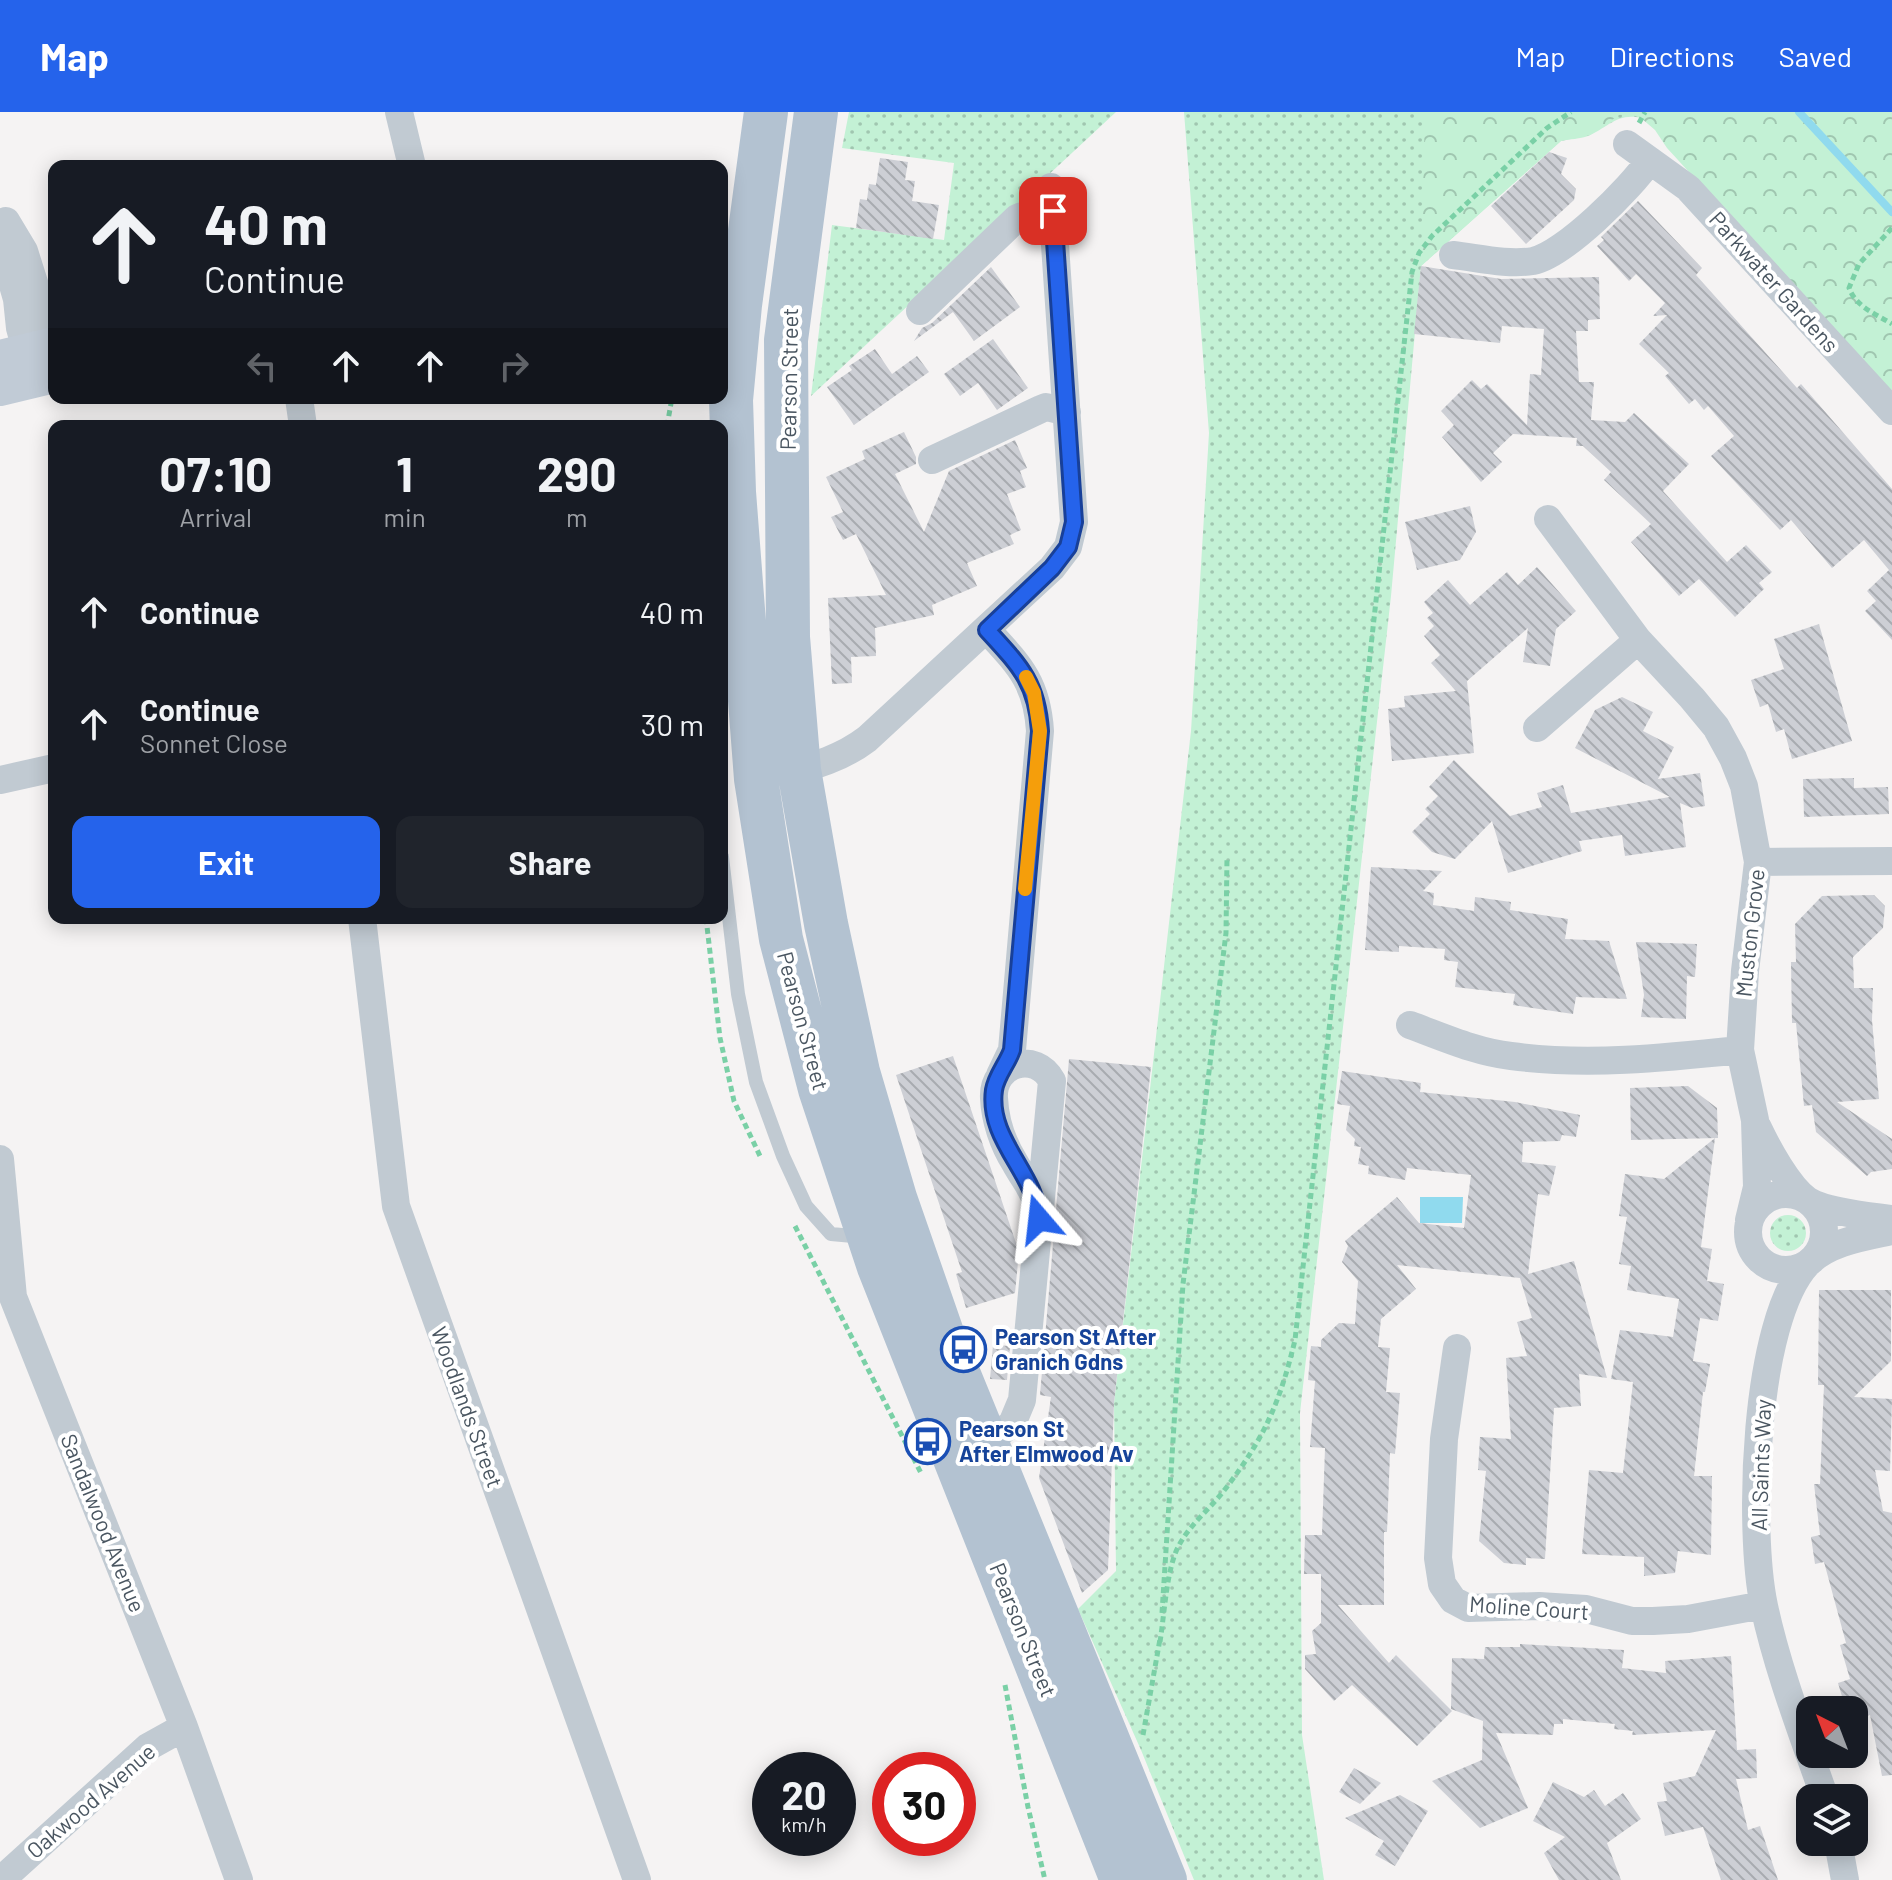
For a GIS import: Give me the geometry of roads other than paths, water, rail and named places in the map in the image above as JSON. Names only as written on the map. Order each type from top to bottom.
[{"type":"main road","name":"Pearson Street","points":[[766,112],[735,248],[730,315],[731,400],[734,492],[756,779],[781,939],[820,1089],[869,1237],[1122,1880]]},
{"type":"main road","name":"Pearson Street","points":[[816,112],[787,327],[788,637],[799,770],[826,924],[858,1072],[895,1198],[938,1322],[1165,1880]]},
{"type":"main road","points":[[730,315],[787,327]]},
{"type":"street","points":[[399,112],[411,160]]},
{"type":"street","name":"Parkwater Gardens","points":[[1627,144],[1688,188],[1892,411]]},
{"type":"street","points":[[1453,255],[1512,262],[1537,260],[1587,226],[1635,183],[1649,161]]},
{"type":"street","points":[[756,779],[827,763],[860,745],[987,630],[1052,568],[1068,547],[1074,522],[1052,199],[1017,218],[920,311]]},
{"type":"street","points":[[3,216],[5,258],[34,361]]},
{"type":"street","points":[[932,460],[1046,407],[1067,412]]},
{"type":"street","name":"Muston Grove","points":[[1548,519],[1638,640],[1716,727],[1744,786],[1758,862],[1745,971],[1740,1050],[1755,1120],[1757,1187],[1749,1233]]},
{"type":"street","points":[[987,630],[1028,679],[1039,709],[1040,731],[1017,977],[1016,1063],[993,1094],[1006,1146],[1036,1196],[1039,1219]]},
{"type":"street","points":[[1537,728],[1638,640]]},
{"type":"street","points":[[0,780],[48,769]]},
{"type":"street","points":[[1758,862],[1892,861]]},
{"type":"street","name":"Woodlands Street","points":[[363,924],[396,1206],[637,1880]]},
{"type":"street","points":[[1410,1025],[1472,1048],[1510,1056],[1592,1061],[1740,1050]]},
{"type":"street","points":[[986,1442],[1012,1424],[1022,1400],[1052,1081],[1043,1069],[1016,1063]]},
{"type":"street","points":[[1755,1120],[1769,1152],[1822,1219],[1824,1231],[1822,1244],[1796,1277],[1784,1303],[1768,1363]]},
{"type":"street","points":[[1006,1146],[1014,1153],[1026,1156],[1038,1149],[1047,1131]]},
{"type":"street","name":"Sandalwood Avenue","points":[[0,1159],[13,1297],[184,1727],[239,1880]]},
{"type":"street","points":[[1892,1219],[1857,1215],[1797,1195],[1773,1195],[1754,1209],[1749,1233],[1756,1257],[1779,1270],[1793,1269],[1832,1246],[1892,1231]]},
{"type":"street","points":[[1749,1233],[1763,1276],[1770,1319],[1768,1363]]},
{"type":"street","name":"Moline Court","points":[[1457,1348],[1444,1439],[1438,1558],[1442,1584],[1453,1600],[1468,1608],[1539,1606],[1586,1609],[1632,1621],[1688,1619],[1763,1605]]},
{"type":"street","name":"All Saints Way","points":[[1768,1363],[1762,1400],[1755,1506],[1763,1605],[1796,1717],[1820,1784]]},
{"type":"street","name":"Oakwood Avenue","points":[[1,1880],[148,1747],[184,1727]]},
{"type":"street","points":[[1841,1856],[1845,1880]]},
{"type":"lane","points":[[728,908],[738,994],[756,1082],[783,1156],[806,1206],[831,1234],[869,1237]]},
{"type":"water","points":[[1420,1197],[1463,1197],[1462,1223],[1420,1223]]},
{"type":"waterway","points":[[1799,112],[1892,212]]},
{"type":"place","name":"Pearson St After Granich Gdns","points":[[964,1350]]},
{"type":"place","name":"Pearson St After Elmwood Av","points":[[928,1442]]}]
